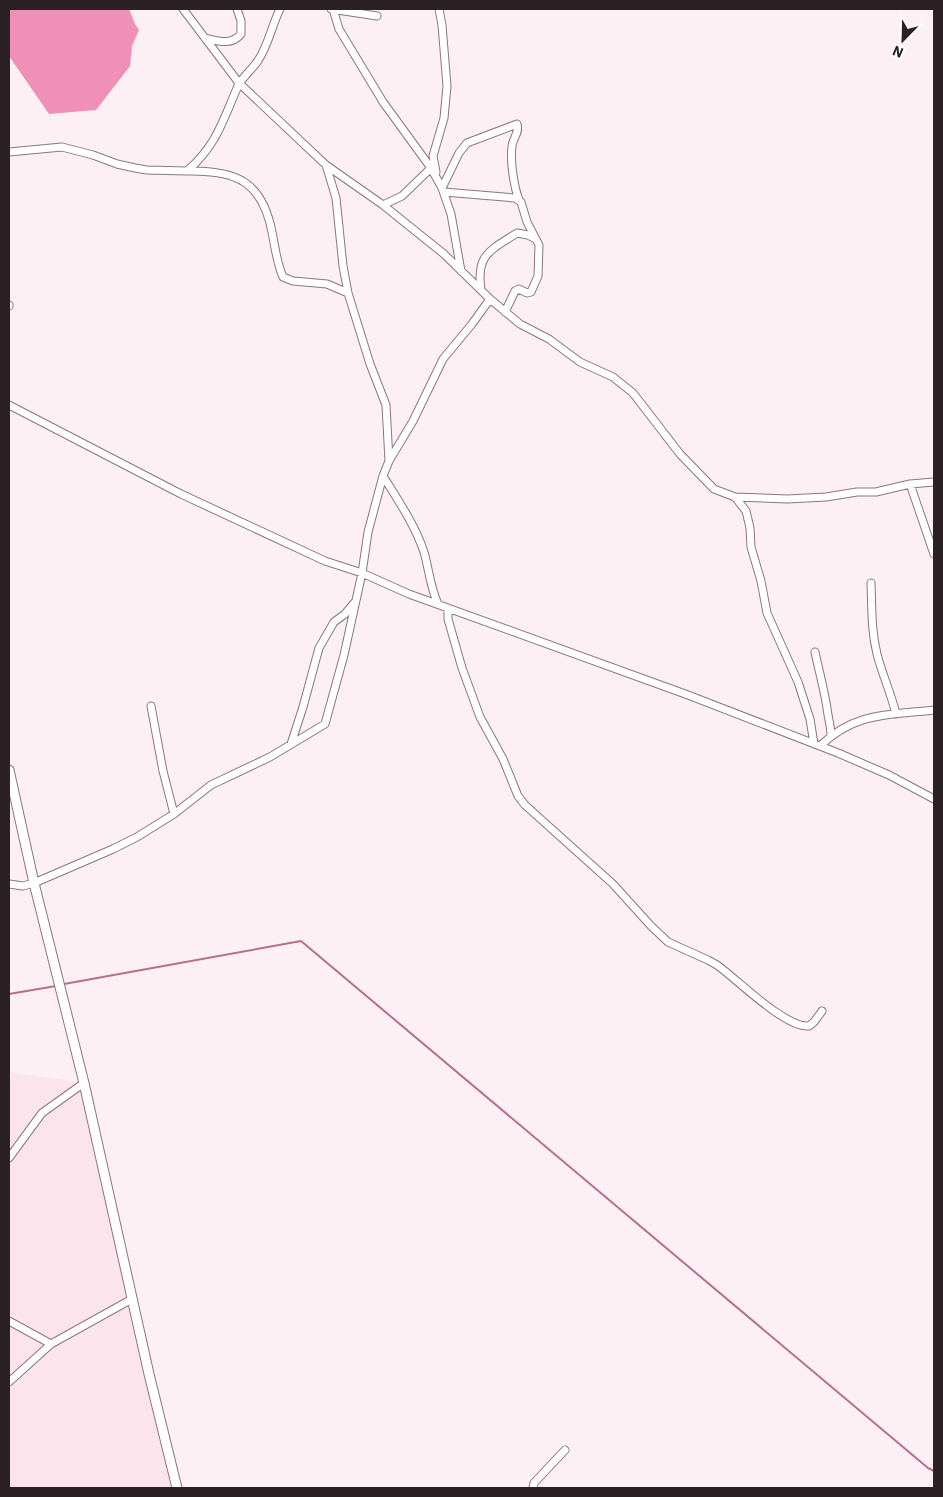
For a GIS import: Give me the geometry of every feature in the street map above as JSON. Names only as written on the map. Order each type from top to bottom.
[{"type":"street","points":[[183,9],[239,83],[326,165],[383,205],[444,254],[490,299],[520,324],[549,339],[580,362],[613,377],[625,386],[641,402],[691,467],[714,489],[735,497],[787,499],[876,492],[910,484],[934,482]]},
{"type":"street","points":[[205,38],[222,42],[237,39],[241,34],[241,21],[238,9]]},
{"type":"street","points":[[187,171],[211,146],[221,129],[239,83],[251,71],[259,58],[266,45],[272,23],[280,9]]},
{"type":"street","points":[[377,16],[332,9],[339,29],[383,102],[437,177],[451,214],[461,271]]},
{"type":"street","points":[[437,177],[433,156],[444,118],[447,86],[439,9]]},
{"type":"street","points":[[443,190],[459,153],[467,143],[517,124],[518,130],[511,149],[516,189],[527,222],[539,249],[538,276],[533,291],[529,293],[517,290],[505,312]]},
{"type":"street","points":[[11,149],[62,147],[135,168],[147,170],[217,171],[239,178],[254,189],[265,208],[283,277],[293,281],[327,284],[348,293]]},
{"type":"street","points":[[326,165],[336,198],[348,293],[370,364],[386,405],[390,461]]},
{"type":"street","points":[[383,205],[402,196],[431,168]]},
{"type":"street","points":[[443,190],[520,200]]},
{"type":"street","points":[[481,290],[479,276],[481,264],[485,256],[517,233],[528,235],[536,240]]},
{"type":"street","points":[[9,884],[23,886],[34,883],[113,849],[174,814],[211,784],[270,757],[325,724],[344,655],[362,573],[368,532],[383,476],[413,421],[443,359],[490,299]]},
{"type":"street","points":[[9,405],[143,476],[325,561],[362,573],[409,594],[688,695],[817,745],[889,775],[934,799]]},
{"type":"street","points":[[383,476],[417,534],[428,567],[433,594],[438,604]]},
{"type":"street","points":[[910,484],[934,554]]},
{"type":"street","points":[[735,497],[746,511],[750,528],[750,547],[761,581],[767,613],[798,682],[817,745]]},
{"type":"street","points":[[871,583],[871,615],[877,654],[896,714]]},
{"type":"street","points":[[290,745],[303,707],[319,648],[334,622],[345,614],[356,600]]},
{"type":"street","points":[[448,608],[448,619],[462,668],[480,717],[491,734],[518,796],[525,805],[613,884],[668,942],[717,965],[769,1008],[796,1024],[809,1026],[822,1010]]},
{"type":"street","points":[[815,652],[825,691],[827,711],[831,723],[831,736]]},
{"type":"street","points":[[151,706],[174,814]]},
{"type":"street","points":[[817,745],[852,723],[862,719],[934,710]]},
{"type":"street","points":[[9,770],[11,791],[84,1083],[176,1488]]},
{"type":"street","points":[[9,1158],[42,1113],[84,1083]]},
{"type":"street","points":[[9,1382],[52,1344],[132,1299]]},
{"type":"street","points":[[9,1322],[52,1344]]},
{"type":"street","points":[[532,1488],[534,1483],[565,1450]]},
{"type":"shaded area","points":[[9,9],[129,9],[139,30],[132,46],[130,66],[96,110],[49,114],[9,56]]},
{"type":"shaded area","points":[[9,1072],[84,1083],[178,1488],[9,1488]]},
{"type":"waterway","points":[[64,984],[301,941],[928,1468],[934,1471]]},
{"type":"waterway","points":[[9,994],[56,986]]}]
